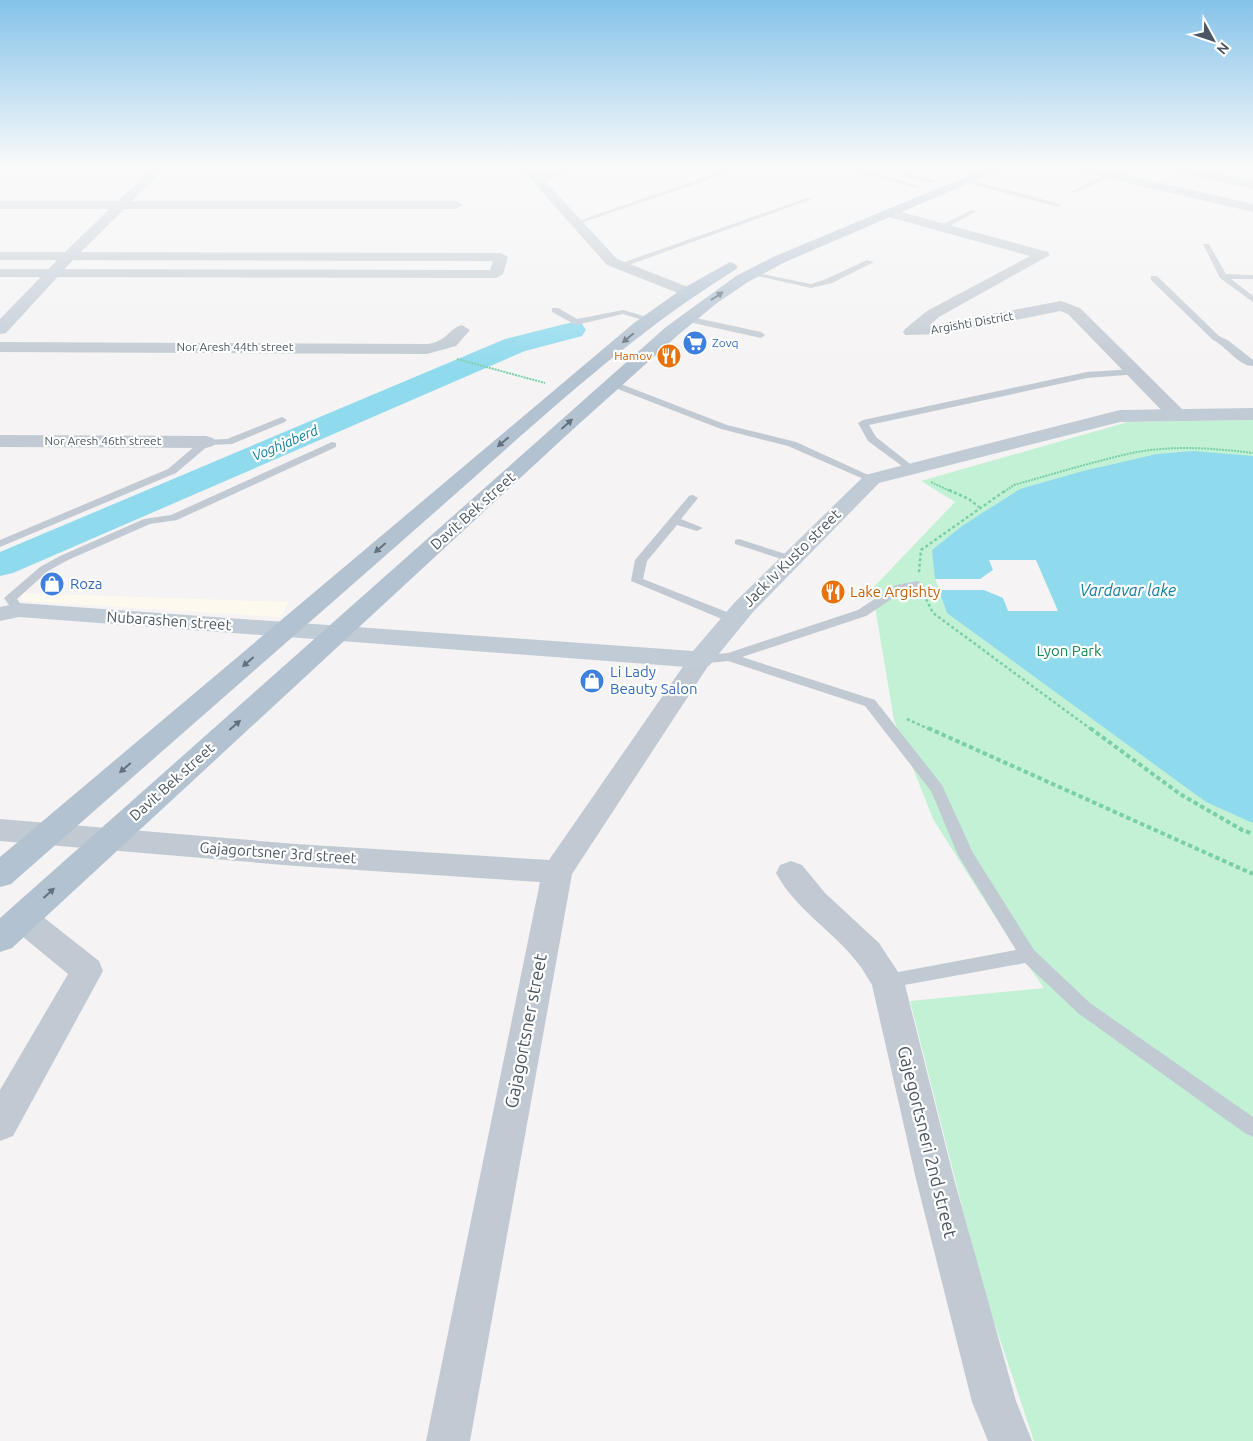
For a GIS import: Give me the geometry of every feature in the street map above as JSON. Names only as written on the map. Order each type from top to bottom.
[{"type":"main road","points":[[0,329],[91,234]]},
{"type":"main road","name":"Davit Bek street","points":[[0,875],[650,319],[688,292],[756,253],[802,234]]},
{"type":"main road","name":"Davit Bek street","points":[[11,928],[687,319],[711,300],[752,274],[778,260],[839,234]]},
{"type":"main road","name":"Jack Iv Kusto street","points":[[714,659],[734,619],[791,559],[872,479],[1120,416],[1253,414]]},
{"type":"main road","name":"Nubarashen street","points":[[9,612],[338,634]]},
{"type":"main road","points":[[338,634],[714,659]]},
{"type":"street","points":[[586,234],[612,262],[688,292]]},
{"type":"street","name":"Argishti District","points":[[967,234],[1043,255],[933,314],[911,332],[946,329],[1061,306],[1074,311],[1178,416]]},
{"type":"street","points":[[0,256],[501,257],[496,274],[0,273]]},
{"type":"street","name":"Nor Aresh 44th street","points":[[0,347],[401,348],[423,350],[439,348],[458,337],[462,330]]},
{"type":"street","name":"Nor Aresh 46th street","points":[[0,441],[206,442]]},
{"type":"street","name":"Gajagortsner street","points":[[448,1441],[557,872],[714,659]]},
{"type":"street","name":"Gajagortsner 3rd street","points":[[0,830],[296,855],[557,872]]},
{"type":"street","name":"Gajegortsneri 2nd street","points":[[791,873],[814,902],[868,952],[888,982],[935,1179],[994,1402],[1010,1441]]},
{"type":"street","points":[[0,1124],[87,971],[11,928]]},
{"type":"lane","points":[[620,265],[708,234]]},
{"type":"lane","points":[[1206,246],[1224,276],[1253,300]]},
{"type":"lane","points":[[752,274],[811,286],[829,281],[870,262]]},
{"type":"lane","points":[[1224,276],[1253,277]]},
{"type":"lane","points":[[1154,278],[1216,338],[1226,342],[1248,364],[1253,363]]},
{"type":"lane","points":[[555,310],[576,322],[623,312],[650,319]]},
{"type":"lane","points":[[687,319],[761,335]]},
{"type":"lane","points":[[910,469],[872,439],[863,422],[1087,375],[1135,372]]},
{"type":"lane","points":[[613,384],[724,427],[792,444],[872,479]]},
{"type":"lane","points":[[0,544],[172,471],[206,442],[228,442],[282,420]]},
{"type":"lane","points":[[9,612],[10,598],[44,569],[64,558],[148,521],[173,518],[332,445]]},
{"type":"lane","points":[[693,498],[641,560],[638,581],[734,619]]},
{"type":"lane","points":[[674,520],[697,528]]},
{"type":"lane","points":[[739,542],[791,559]]},
{"type":"lane","points":[[714,659],[862,613],[900,588],[918,585]]},
{"type":"lane","points":[[714,659],[870,704],[937,789],[966,855],[1028,955],[1084,1008],[1253,1128]]},
{"type":"lane","points":[[888,982],[1028,955]]},
{"type":"path","points":[[458,360],[567,389]]},
{"type":"path","points":[[1253,453],[1214,448],[1178,448],[1134,453],[1014,485],[978,507],[921,550],[918,585],[933,613],[1180,794],[1253,834]]},
{"type":"path","points":[[910,469],[945,491],[968,497],[978,507]]},
{"type":"path","points":[[870,704],[958,740],[1253,874]]},
{"type":"shaded area","points":[[21,593],[289,602],[280,617],[21,601]]},
{"type":"green space","name":"Lyon Park","points":[[1253,420],[1253,1441],[1034,1441],[983,1289],[910,1001],[1044,988],[1008,937],[933,819],[894,720],[872,589],[955,502],[921,481],[1128,422]]},
{"type":"water","name":"Vardavar lake","points":[[1193,451],[1253,456],[1253,823],[1206,802],[947,613],[935,579],[932,550],[962,526],[1020,489],[1083,471],[1157,454]]},
{"type":"pier","points":[[989,560],[1036,560],[1058,611],[1008,611],[1003,598],[984,590],[939,590],[935,579],[980,579],[993,570]]},
{"type":"waterway","name":"Voghjaberd","points":[[0,565],[515,345],[573,330]]},
{"type":"place","name":"Zovq","points":[[695,343]]},
{"type":"place","name":"Hamov","points":[[669,356]]},
{"type":"place","name":"Roza","points":[[52,584]]},
{"type":"place","name":"Lake Argishty","points":[[833,592]]},
{"type":"place","name":"Li Lady Beauty Salon","points":[[592,681]]}]
